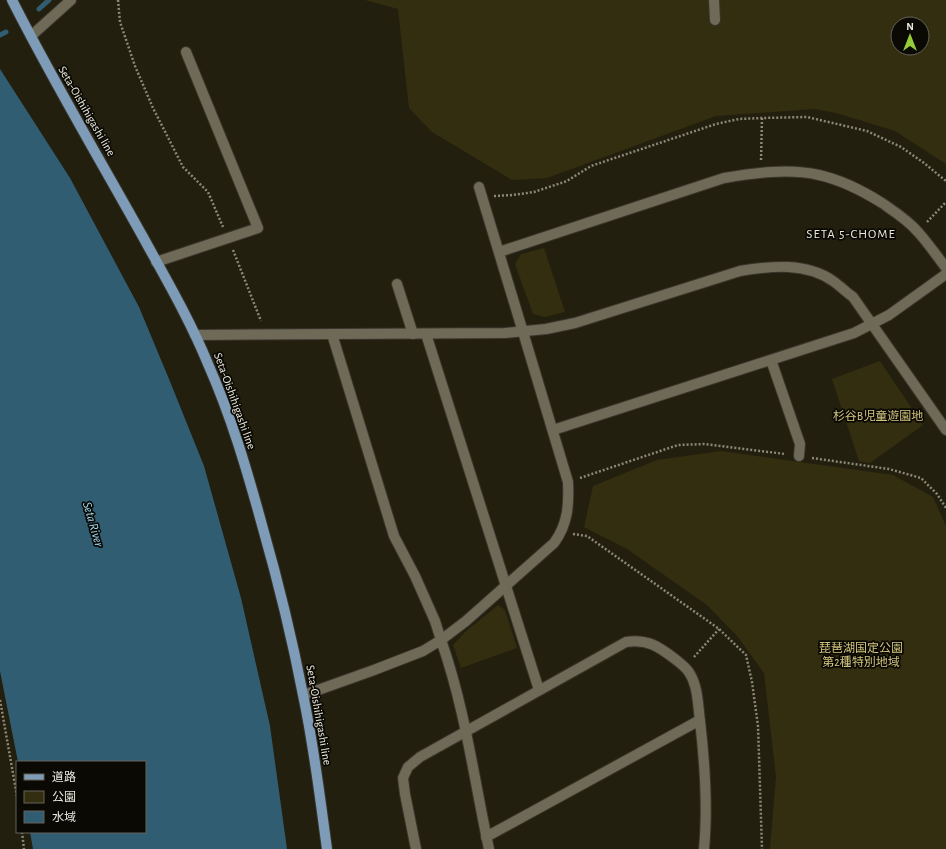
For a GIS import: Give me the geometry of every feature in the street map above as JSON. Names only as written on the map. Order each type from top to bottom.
[{"type":"main road","name":"Seta-Oishihigashi line","points":[[12,0],[58,87],[107,173],[195,335],[230,418],[272,562],[304,695],[327,849]]},
{"type":"street","points":[[31,36],[71,0]]},
{"type":"street","points":[[714,0],[715,20]]},
{"type":"street","points":[[156,262],[258,228],[186,52]]},
{"type":"street","points":[[499,252],[724,178],[761,172],[792,172],[818,175],[845,183],[871,196],[891,209],[918,231],[946,268]]},
{"type":"street","points":[[304,695],[423,651],[441,640],[554,543],[562,533],[568,504],[568,482],[480,192]]},
{"type":"street","points":[[195,335],[523,332],[575,323],[740,271],[766,266],[792,266],[818,274],[832,281],[853,297],[946,430]]},
{"type":"street","points":[[553,430],[854,333],[889,315],[946,274]]},
{"type":"street","points":[[397,284],[413,334]]},
{"type":"street","points":[[332,334],[394,536],[415,576],[435,621],[448,659],[466,732],[489,849]]},
{"type":"street","points":[[426,334],[539,690]]},
{"type":"street","points":[[771,360],[800,444],[799,456]]},
{"type":"street","points":[[416,849],[403,778],[408,767],[420,757],[626,642],[637,641],[659,647],[685,667],[691,675],[695,685],[700,720],[705,790],[706,827],[702,848]]},
{"type":"street","points":[[486,837],[700,720]]},
{"type":"path","points":[[118,0],[120,22],[135,66],[153,108],[183,167],[208,192],[228,238],[266,335]]},
{"type":"path","points":[[480,192],[513,196],[534,192],[568,181],[591,166],[716,124],[738,119],[762,118],[807,117],[867,131],[901,147],[946,181]]},
{"type":"path","points":[[761,172],[762,118]]},
{"type":"path","points":[[918,231],[946,202]]},
{"type":"path","points":[[568,482],[678,445],[705,444],[889,469],[921,478],[937,494],[946,508]]},
{"type":"path","points":[[562,533],[587,536],[719,629],[746,655],[752,682],[758,726],[762,849]]},
{"type":"path","points":[[685,667],[719,629]]},
{"type":"path","points":[[0,700],[16,790]]},
{"type":"path","points":[[22,833],[24,849]]},
{"type":"green space","points":[[365,0],[946,0],[946,164],[895,131],[836,113],[815,109],[716,116],[547,178],[512,180],[432,132],[409,108],[398,9]]},
{"type":"green space","points":[[544,248],[565,312],[545,317],[533,314],[515,264],[521,254]]},
{"type":"green space","name":"杉谷B児童遊園地","points":[[880,361],[923,425],[870,463],[859,461],[832,379]]},
{"type":"green space","name":"琵琶湖国定公園 第2種特別地域","points":[[721,451],[893,475],[933,497],[946,526],[946,849],[770,849],[776,777],[764,673],[738,637],[707,605],[627,549],[584,527],[593,486],[657,460]]},
{"type":"green space","points":[[498,605],[505,610],[517,648],[461,668],[453,645],[465,632]]},
{"type":"water","name":"Seta River","points":[[0,69],[70,178],[139,307],[204,466],[241,598],[270,726],[287,849],[33,849],[30,833],[146,833],[146,761],[18,761],[0,671]]},
{"type":"waterway","points":[[39,9],[49,0]]},
{"type":"waterway","points":[[0,35],[6,32]]},
{"type":"district","name":"SETA 5-CHOME","points":[[851,233]]}]
